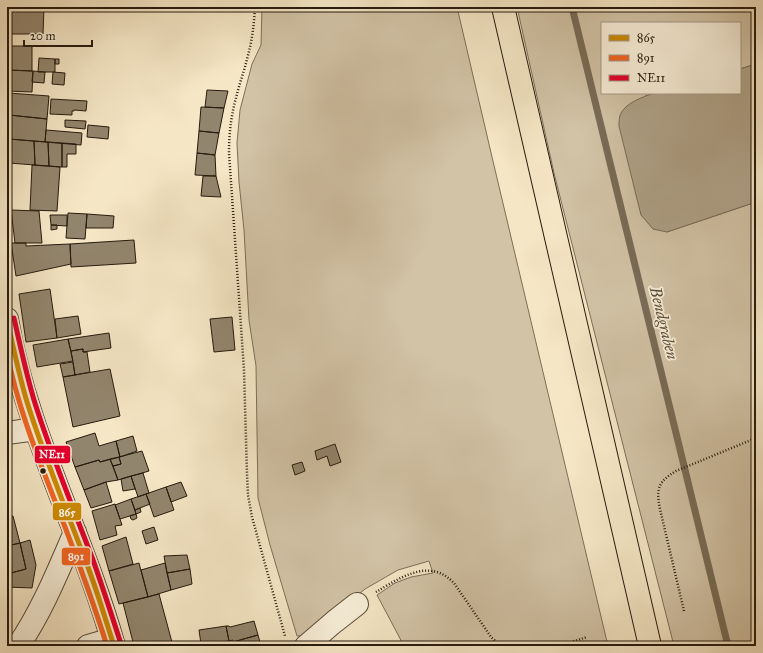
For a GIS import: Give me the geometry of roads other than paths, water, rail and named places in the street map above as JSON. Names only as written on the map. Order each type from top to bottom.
[{"type":"main road","points":[[503,7],[650,646]]},
{"type":"street","points":[[7,319],[14,355],[36,429],[103,609],[113,642],[88,646]]},
{"type":"street","points":[[7,433],[36,429]]},
{"type":"street","points":[[18,646],[45,598],[75,532]]},
{"type":"street","points":[[296,642],[334,622],[357,604]]},
{"type":"waterway","name":"Bendgraben","points":[[572,7],[728,646]]}]
